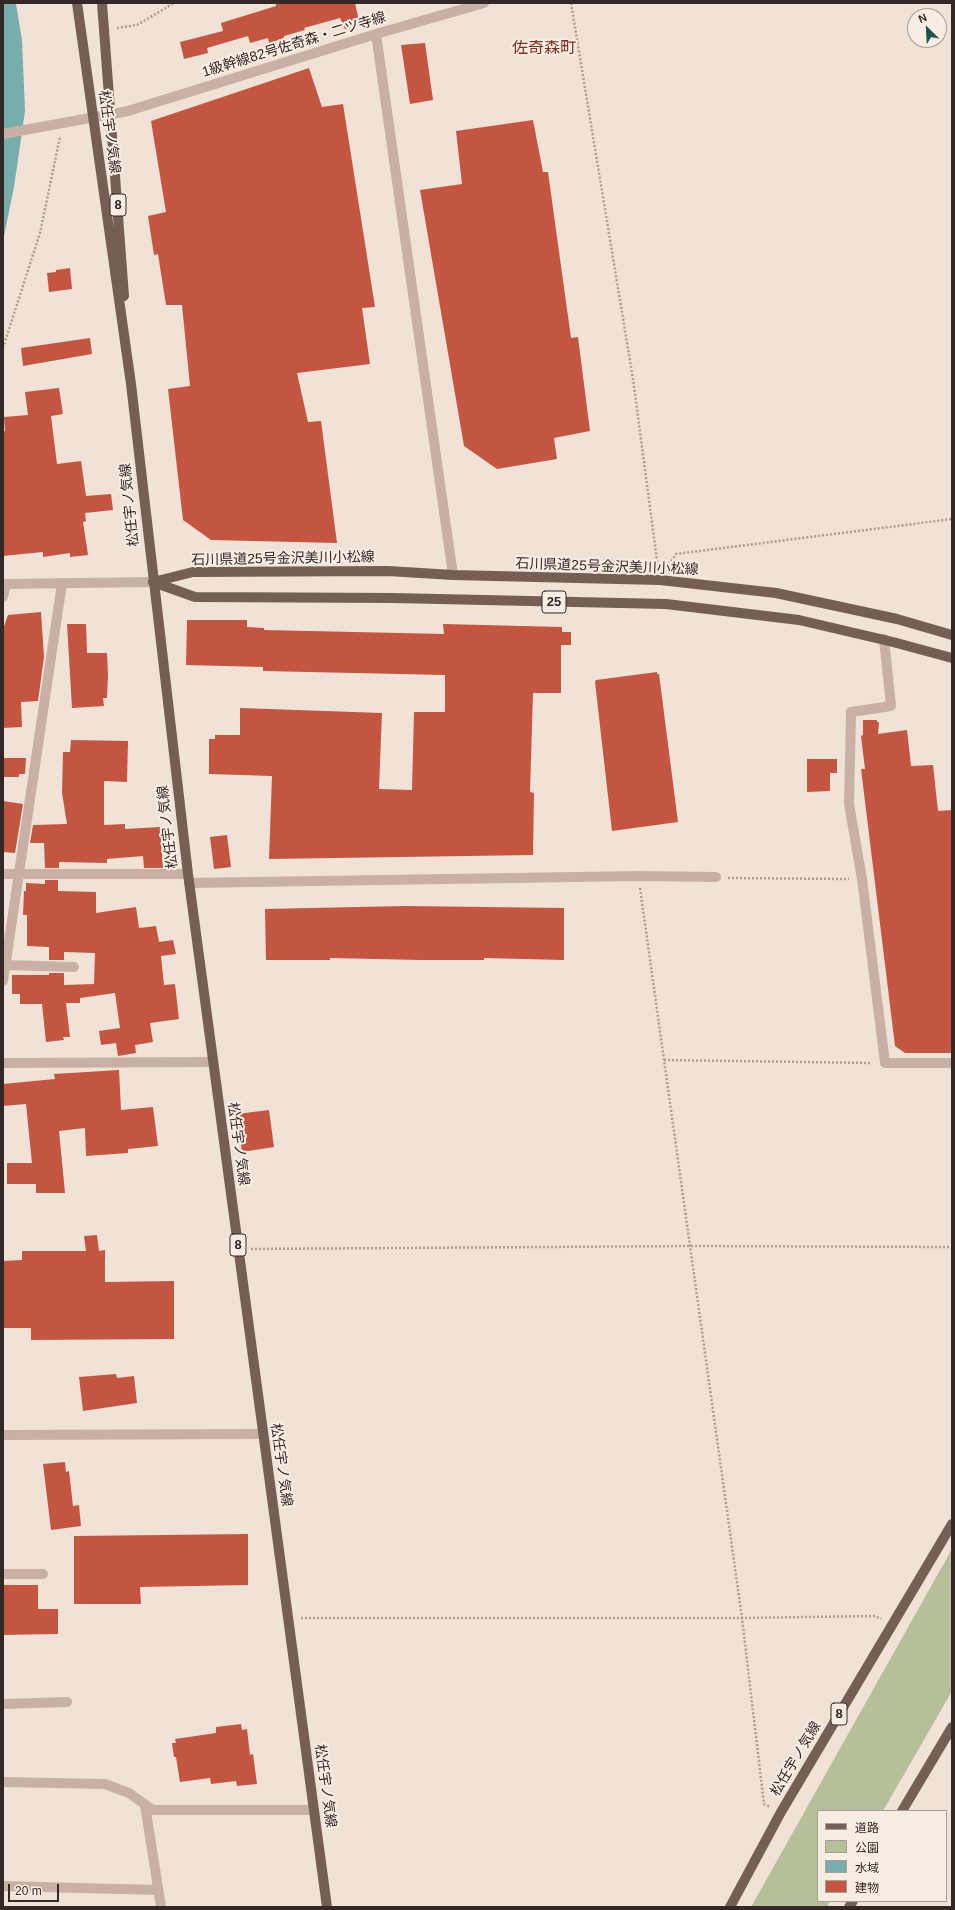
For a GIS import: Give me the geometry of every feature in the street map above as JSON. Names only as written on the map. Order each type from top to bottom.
[{"type":"main road","name":"松任宇ノ気線","points":[[77,3],[131,384],[188,879],[327,1907]]},
{"type":"main road","name":"松任宇ノ気線","points":[[102,3],[131,384]]},
{"type":"main road","name":"石川県道25号金沢美川小松線","points":[[153,582],[193,572],[388,571],[453,575],[660,580],[776,593],[897,618],[952,635]]},
{"type":"main road","name":"25","points":[[153,582],[194,597],[393,598],[666,604],[799,620],[884,639],[952,658]]},
{"type":"main road","name":"松任宇ノ気線","points":[[730,1907],[781,1812],[952,1524]]},
{"type":"main road","points":[[903,1810],[952,1727]]},
{"type":"street","name":"1級幹線82号佐奇森・二ツ寺線","points":[[3,134],[136,109],[376,34],[484,3]]},
{"type":"street","points":[[376,34],[453,575]]},
{"type":"street","points":[[3,597],[5,584],[153,582]]},
{"type":"street","points":[[3,981],[62,583]]},
{"type":"street","points":[[884,639],[891,706],[851,712],[849,804],[862,879],[885,1063],[952,1063]]},
{"type":"street","points":[[3,874],[188,879],[638,876],[716,877]]},
{"type":"street","points":[[5,965],[74,967]]},
{"type":"street","points":[[3,1063],[213,1062]]},
{"type":"street","points":[[3,1435],[262,1434]]},
{"type":"street","points":[[3,1574],[43,1574]]},
{"type":"street","points":[[3,1704],[67,1702]]},
{"type":"street","points":[[3,1782],[105,1784],[129,1793],[153,1810],[314,1810]]},
{"type":"street","points":[[145,1804],[161,1907]]},
{"type":"street","points":[[3,1886],[158,1890]]},
{"type":"path","points":[[116,28],[137,25],[174,3]]},
{"type":"path","points":[[571,3],[633,379],[660,580]]},
{"type":"path","points":[[3,348],[40,233],[63,123]]},
{"type":"path","points":[[660,580],[676,554],[952,519]]},
{"type":"path","points":[[638,876],[742,1618],[764,1804]]},
{"type":"path","points":[[716,877],[862,879]]},
{"type":"path","points":[[664,1060],[885,1063]]},
{"type":"path","points":[[238,1249],[691,1246],[952,1247]]},
{"type":"path","points":[[288,1618],[742,1618],[875,1616],[893,1625]]},
{"type":"green space","points":[[952,1549],[952,1691],[884,1810],[817,1810],[817,1902],[830,1902],[827,1907],[751,1907]]},
{"type":"water","points":[[3,3],[20,3],[16,4],[22,40],[25,111],[14,187],[3,241]]},
{"type":"building","points":[[276,3],[355,3],[360,25],[345,29],[340,18],[304,28],[305,30],[284,36],[284,38],[269,43],[268,38],[250,43],[248,36],[207,48],[208,53],[184,59],[180,42],[223,31],[221,23],[276,6]]},
{"type":"building","points":[[425,43],[433,100],[410,104],[401,45]]},
{"type":"building","points":[[309,68],[322,107],[343,104],[375,307],[362,308],[370,364],[297,373],[308,422],[321,421],[337,543],[211,540],[183,520],[168,389],[190,386],[182,305],[166,305],[158,254],[154,255],[148,216],[166,212],[151,121]]},
{"type":"building","points":[[533,120],[543,172],[548,172],[571,338],[578,337],[590,431],[554,438],[557,459],[497,469],[464,446],[420,190],[462,184],[456,131]]},
{"type":"building","points":[[70,268],[72,289],[49,292],[47,273]]},
{"type":"building","points":[[90,338],[92,354],[23,366],[21,348]]},
{"type":"building","points":[[59,388],[63,414],[51,416],[57,464],[81,461],[86,496],[111,494],[113,510],[85,513],[86,521],[83,522],[88,555],[70,557],[70,553],[43,557],[43,552],[3,556],[4,417],[28,415],[25,392]]},
{"type":"building","points":[[41,612],[44,657],[38,701],[21,702],[22,727],[3,728],[3,629],[8,615]]},
{"type":"building","points":[[187,620],[247,620],[247,627],[264,628],[264,630],[444,634],[443,624],[562,627],[562,632],[571,632],[571,645],[561,645],[561,693],[533,693],[530,792],[534,793],[533,855],[269,859],[272,776],[209,774],[209,739],[215,739],[215,735],[240,735],[240,708],[382,713],[379,789],[412,790],[414,712],[445,712],[445,675],[263,671],[263,667],[186,665]]},
{"type":"building","points":[[67,624],[86,624],[87,653],[107,653],[107,698],[103,698],[104,706],[72,708]]},
{"type":"building","points":[[657,672],[657,674],[659,674],[678,822],[612,831],[595,682],[596,680]]},
{"type":"building","points":[[863,720],[877,720],[877,722],[879,722],[878,734],[907,730],[911,766],[933,765],[938,811],[952,810],[952,1053],[905,1053],[895,1046],[861,769],[865,769],[861,736],[863,735]]},
{"type":"building","points":[[71,740],[128,741],[127,782],[104,781],[104,825],[125,824],[125,829],[160,827],[163,868],[144,868],[143,856],[107,859],[107,863],[59,862],[59,868],[45,868],[44,843],[30,843],[33,825],[67,824],[62,793],[63,752],[70,752]]},
{"type":"building","points":[[3,758],[26,758],[25,774],[19,774],[19,777],[3,777]]},
{"type":"building","points":[[807,759],[837,759],[837,773],[830,773],[830,791],[807,792]]},
{"type":"building","points":[[3,801],[23,804],[15,853],[3,852]]},
{"type":"building","points":[[227,835],[231,867],[214,869],[210,837]]},
{"type":"building","points":[[45,880],[58,880],[58,891],[96,892],[96,913],[136,907],[139,928],[156,926],[159,942],[173,940],[176,954],[161,956],[164,985],[175,984],[179,1019],[150,1023],[153,1042],[135,1045],[136,1053],[118,1056],[116,1043],[101,1045],[99,1031],[120,1028],[115,993],[80,998],[80,1003],[66,1003],[70,1037],[63,1037],[64,1040],[46,1042],[42,1004],[20,1004],[20,994],[12,994],[12,975],[49,975],[49,973],[64,973],[64,985],[94,984],[95,953],[64,952],[64,960],[49,960],[49,947],[27,946],[27,915],[23,915],[24,891],[26,891],[26,883],[45,884]]},
{"type":"building","points":[[405,906],[564,908],[564,960],[484,958],[484,960],[421,960],[330,958],[330,960],[266,960],[265,909]]},
{"type":"building","points":[[119,1070],[121,1110],[153,1107],[158,1146],[128,1149],[128,1153],[86,1156],[85,1128],[59,1131],[65,1193],[36,1193],[36,1184],[7,1184],[7,1163],[32,1163],[26,1104],[3,1106],[3,1084],[55,1079],[54,1074]]},
{"type":"building","points":[[269,1110],[274,1147],[242,1152],[237,1114]]},
{"type":"building","points":[[97,1235],[99,1251],[105,1250],[105,1282],[174,1281],[174,1339],[31,1340],[31,1328],[3,1328],[3,1261],[22,1260],[22,1251],[86,1251],[84,1236]]},
{"type":"building","points":[[116,1374],[117,1378],[134,1376],[137,1403],[83,1411],[79,1377]]},
{"type":"building","points":[[65,1462],[66,1472],[69,1471],[73,1506],[79,1505],[81,1526],[51,1530],[43,1464]]},
{"type":"building","points":[[248,1534],[248,1585],[140,1587],[141,1604],[74,1604],[74,1536]]},
{"type":"building","points":[[3,1585],[38,1585],[38,1609],[58,1609],[58,1634],[3,1635]]},
{"type":"building","points":[[241,1724],[242,1730],[247,1729],[250,1755],[253,1754],[257,1784],[237,1786],[236,1781],[211,1784],[210,1778],[180,1782],[172,1743],[176,1743],[175,1739],[216,1733],[216,1727]]},
{"type":"district","name":"佐奇森町","points":[[544,49]]}]
